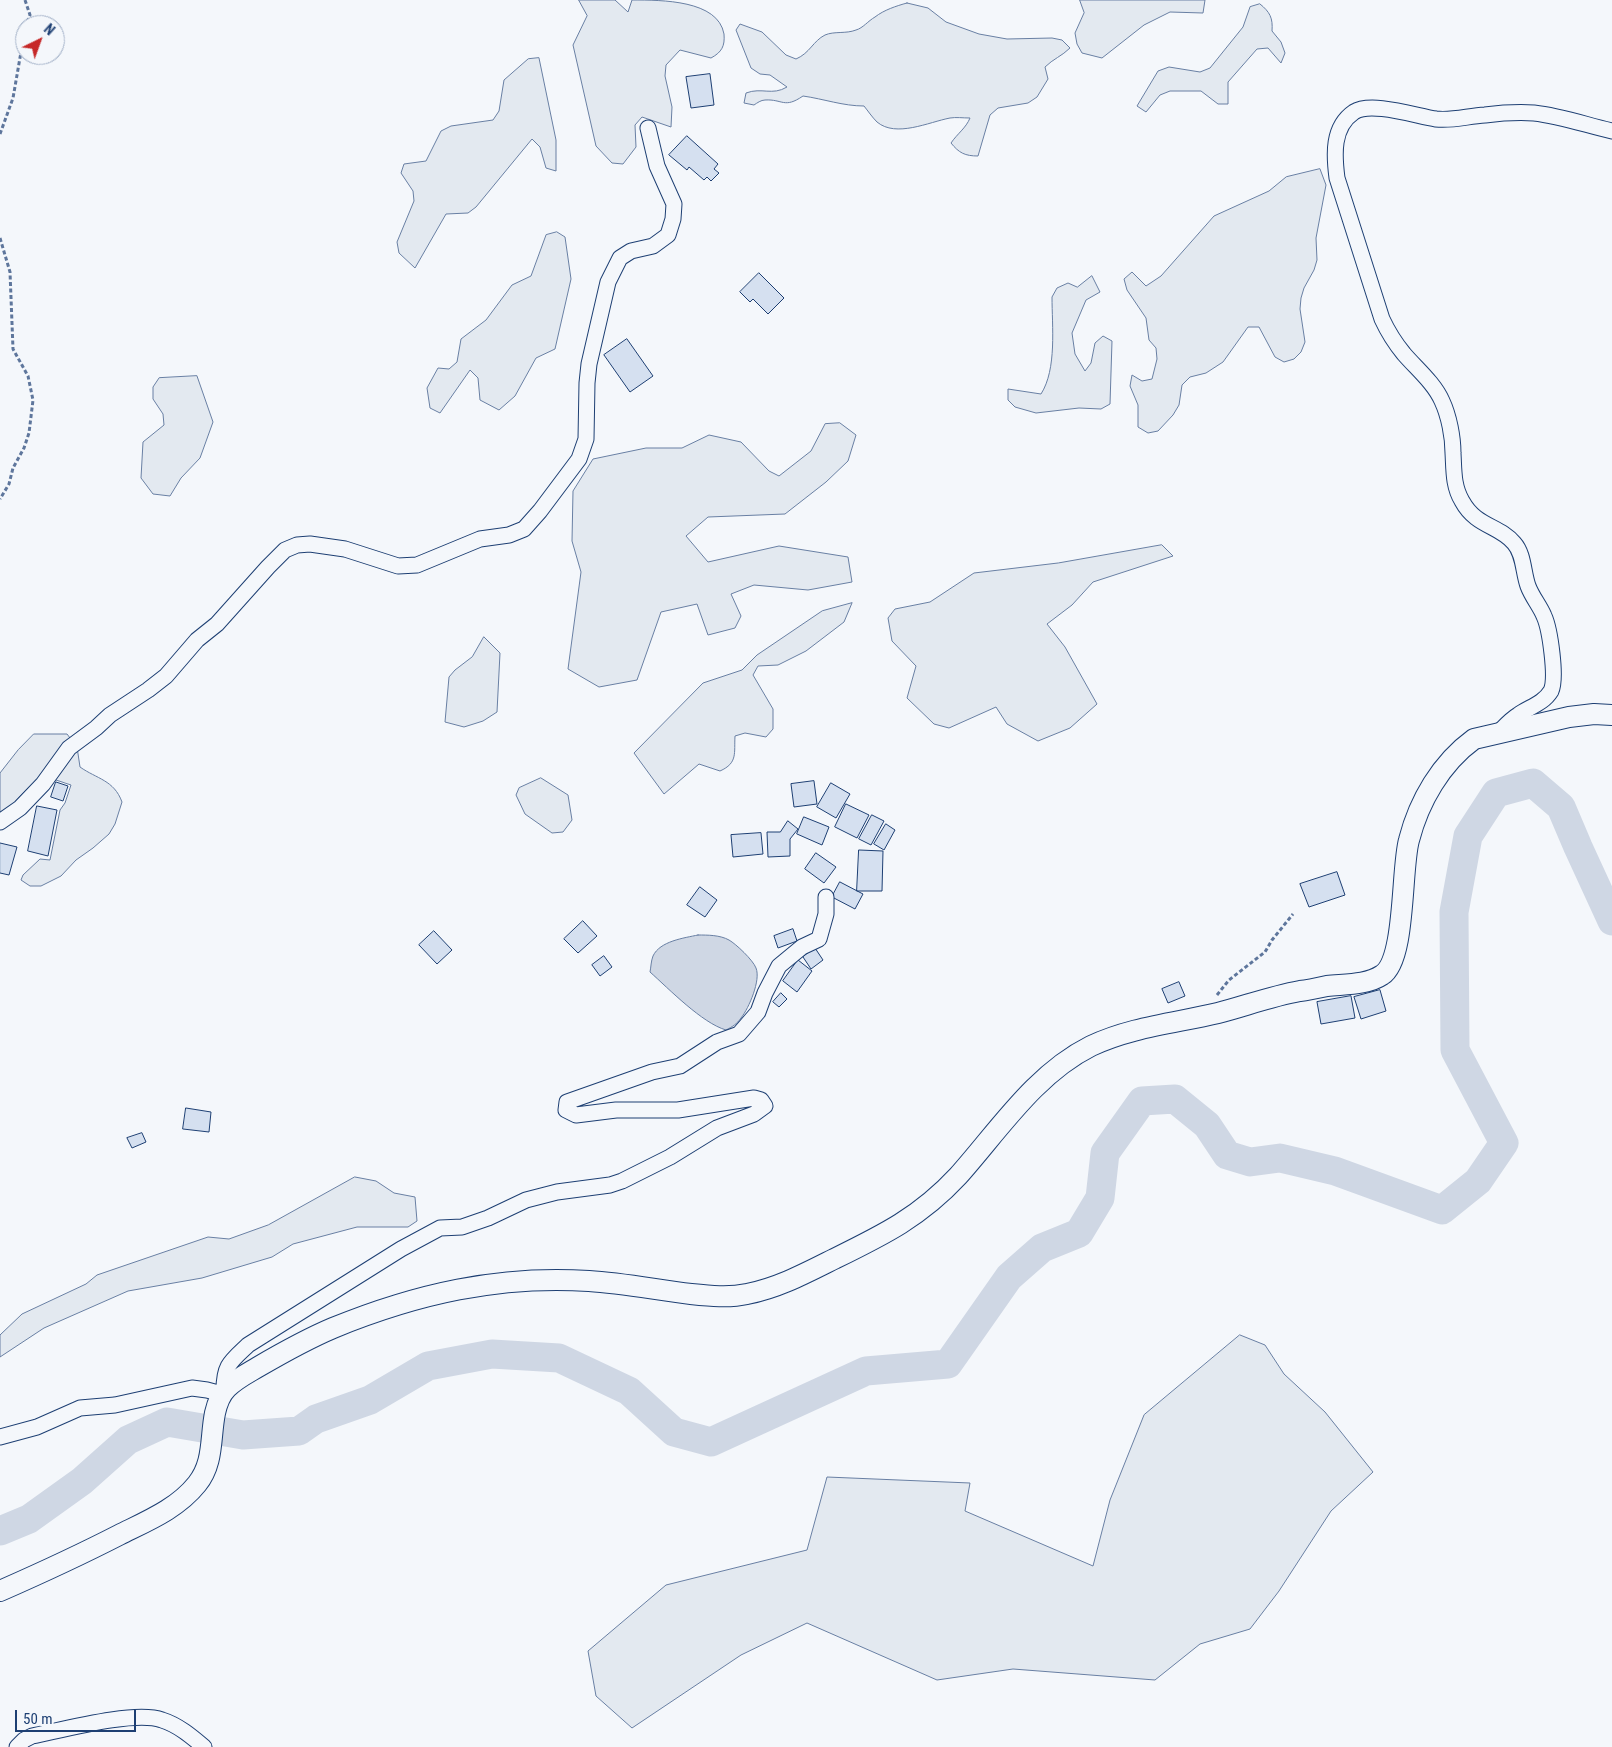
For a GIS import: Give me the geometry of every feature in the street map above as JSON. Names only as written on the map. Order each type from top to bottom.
[{"type":"street","points":[[1498,733],[1511,720],[1536,706],[1551,690],[1553,680],[1548,625],[1529,588],[1521,554],[1516,544],[1503,534],[1483,524],[1462,503],[1453,472],[1454,451],[1449,424],[1442,402],[1435,388],[1403,353],[1382,319],[1337,178],[1334,155],[1336,137],[1348,117],[1356,111],[1378,108],[1449,120],[1485,115],[1534,113],[1573,120],[1612,131]]},
{"type":"street","points":[[0,822],[20,808],[43,784],[69,748],[110,715],[166,676],[198,640],[218,624],[285,550],[310,544],[345,549],[398,566],[417,565],[480,539],[510,535],[524,529],[579,459],[586,439],[589,364],[608,282],[620,258],[631,251],[653,246],[668,235],[673,219],[674,204],[657,166],[648,128]]},
{"type":"street","points":[[0,1437],[37,1427],[80,1408],[115,1405],[192,1388],[223,1392],[239,1379],[274,1358],[330,1330],[440,1292],[481,1284],[527,1280],[590,1281],[717,1297],[743,1295],[797,1278],[892,1230],[926,1207],[956,1178],[1046,1077],[1066,1060],[1096,1044],[1133,1031],[1204,1016],[1288,994],[1364,982],[1381,976],[1390,968],[1395,955],[1403,901],[1407,844],[1420,808],[1440,772],[1461,748],[1474,739],[1569,717],[1594,714],[1612,715]]},
{"type":"street","points":[[0,1591],[60,1565],[164,1512],[184,1498],[199,1482],[207,1468],[215,1414],[223,1392],[224,1374],[230,1363],[248,1345],[401,1249],[440,1228],[462,1227],[488,1218],[526,1200],[557,1192],[622,1182],[670,1157],[717,1128],[754,1114],[765,1106],[762,1100],[754,1098],[678,1110],[616,1110],[576,1115],[566,1110],[568,1102],[652,1072],[680,1066],[718,1042],[739,1034],[758,1012],[765,993],[779,966],[802,947],[819,939],[826,914],[826,897]]},
{"type":"street","points":[[17,1747],[24,1740],[32,1736],[142,1716],[161,1719],[178,1727],[204,1747]]},
{"type":"path","points":[[25,0],[30,15]]},
{"type":"path","points":[[0,134],[13,98],[19,65]]},
{"type":"path","points":[[0,238],[10,272],[13,349],[28,376],[33,400],[26,440],[13,468],[9,484],[0,499]]},
{"type":"path","points":[[1204,1016],[1229,980],[1265,952],[1293,914]]},
{"type":"shaded area","points":[[579,0],[615,0],[628,12],[632,0],[687,4],[711,14],[720,23],[724,34],[722,48],[711,58],[680,50],[666,65],[665,76],[672,107],[671,127],[642,117],[635,125],[636,147],[623,164],[612,163],[596,146],[573,45],[587,16]]},
{"type":"shaded area","points":[[1080,0],[1205,0],[1203,13],[1170,12],[1144,25],[1102,58],[1082,53],[1077,44],[1075,33],[1084,13]]},
{"type":"shaded area","points":[[907,3],[928,8],[946,22],[979,34],[1007,39],[1052,38],[1062,40],[1070,48],[1045,67],[1048,79],[1037,97],[1028,103],[998,108],[990,115],[978,156],[963,153],[951,143],[970,118],[950,118],[913,128],[893,129],[877,122],[864,106],[841,104],[803,96],[787,103],[765,100],[754,105],[744,103],[746,93],[752,91],[777,91],[787,87],[770,75],[760,74],[751,68],[736,30],[740,24],[762,32],[786,55],[796,59],[805,54],[817,40],[825,35],[859,29],[882,12]]},
{"type":"shaded area","points":[[1260,4],[1270,16],[1272,31],[1281,42],[1285,53],[1281,63],[1268,48],[1257,49],[1228,82],[1228,104],[1218,104],[1201,91],[1170,91],[1160,95],[1146,112],[1137,106],[1158,71],[1169,67],[1200,72],[1210,68],[1243,27],[1250,7]]},
{"type":"shaded area","points":[[539,58],[556,140],[556,171],[546,168],[540,147],[532,139],[476,207],[468,213],[446,214],[415,268],[399,253],[397,242],[414,201],[413,191],[401,173],[404,164],[426,161],[441,131],[451,126],[493,120],[499,111],[504,80],[528,59]]},
{"type":"shaded area","points":[[1320,169],[1326,185],[1316,238],[1317,260],[1301,298],[1300,309],[1305,342],[1301,352],[1294,359],[1284,362],[1275,357],[1259,327],[1248,327],[1223,362],[1206,373],[1190,377],[1182,385],[1179,405],[1173,415],[1158,431],[1148,433],[1138,427],[1138,405],[1130,386],[1132,375],[1142,381],[1152,379],[1157,359],[1156,348],[1149,340],[1146,318],[1127,290],[1124,279],[1132,272],[1146,286],[1161,276],[1214,216],[1269,191],[1286,177]]},
{"type":"shaded area","points":[[557,232],[565,237],[571,279],[555,349],[536,358],[515,396],[499,410],[480,400],[478,378],[470,370],[440,413],[430,408],[427,388],[438,368],[449,369],[457,362],[461,339],[486,320],[512,285],[531,276],[546,235]]},
{"type":"shaded area","points":[[1092,276],[1100,292],[1086,300],[1072,333],[1075,354],[1085,371],[1091,363],[1095,343],[1103,336],[1112,341],[1110,404],[1101,409],[1079,408],[1036,413],[1015,407],[1008,400],[1008,389],[1041,394],[1046,384],[1053,347],[1052,297],[1057,288],[1068,283],[1077,287]]},
{"type":"shaded area","points":[[197,376],[213,422],[200,458],[181,478],[170,496],[153,494],[141,478],[143,442],[164,425],[163,414],[153,399],[153,387],[159,378]]},
{"type":"shaded area","points":[[840,423],[856,435],[848,461],[826,482],[785,514],[708,517],[686,536],[708,562],[779,546],[848,557],[852,582],[808,590],[754,585],[731,594],[741,616],[735,628],[708,635],[697,604],[661,612],[637,680],[599,687],[568,669],[581,572],[572,541],[573,491],[593,459],[646,448],[682,448],[709,435],[741,442],[769,471],[779,476],[811,451],[825,424]]},
{"type":"shaded area","points":[[1162,545],[1173,556],[1093,582],[1072,605],[1047,624],[1065,647],[1097,704],[1070,728],[1038,741],[1007,724],[996,707],[949,728],[934,724],[907,698],[916,666],[892,641],[888,618],[895,609],[930,602],[974,573],[1058,563]]},
{"type":"shaded area","points":[[852,603],[844,622],[806,651],[778,665],[758,666],[753,675],[773,709],[773,729],[766,737],[745,733],[735,736],[735,752],[730,765],[720,771],[699,764],[664,794],[634,753],[703,683],[742,670],[757,655],[822,611]]},
{"type":"shaded area","points":[[484,637],[500,653],[497,712],[483,721],[464,727],[445,722],[449,677],[472,657]]},
{"type":"shaded area","points":[[34,734],[67,734],[77,747],[80,767],[110,784],[122,802],[115,824],[109,834],[76,860],[61,876],[41,886],[30,886],[21,880],[23,875],[40,859],[50,860],[60,810],[65,803],[71,785],[51,779],[35,783],[22,794],[0,821],[0,773],[18,750]]},
{"type":"shaded area","points":[[541,778],[568,795],[572,820],[563,832],[552,833],[525,814],[516,795],[519,788]]},
{"type":"shaded area","points":[[698,935],[718,936],[729,940],[744,952],[756,968],[756,986],[747,1008],[738,1022],[726,1030],[696,1013],[650,972],[653,956],[661,947],[679,939]]},
{"type":"shaded area","points":[[355,1177],[376,1181],[394,1193],[415,1197],[417,1221],[408,1227],[357,1227],[293,1244],[272,1257],[202,1278],[128,1291],[44,1328],[0,1357],[0,1335],[22,1314],[86,1284],[97,1275],[208,1237],[229,1239],[268,1225]]},
{"type":"shaded area","points":[[1240,1335],[1265,1345],[1284,1374],[1325,1412],[1373,1472],[1331,1511],[1279,1591],[1250,1629],[1200,1644],[1155,1680],[1013,1669],[937,1680],[807,1623],[741,1655],[632,1728],[596,1696],[588,1651],[666,1585],[807,1550],[827,1477],[970,1483],[965,1511],[1093,1566],[1110,1500],[1144,1415]]},
{"type":"building","points":[[710,74],[714,105],[691,108],[686,77]]},
{"type":"building","points":[[687,136],[718,164],[714,169],[719,173],[711,181],[707,177],[704,180],[689,167],[687,170],[669,155]]},
{"type":"building","points":[[759,273],[784,298],[768,314],[753,299],[750,302],[740,292]]},
{"type":"building","points":[[627,339],[653,376],[630,392],[604,355]]},
{"type":"building","points":[[814,781],[817,804],[794,807],[791,784]]},
{"type":"building","points":[[56,782],[68,786],[63,801],[51,797]]},
{"type":"building","points":[[831,783],[850,794],[836,818],[817,807]]},
{"type":"building","points":[[846,804],[869,815],[857,838],[835,827]]},
{"type":"building","points":[[37,806],[57,810],[48,856],[28,851]]},
{"type":"building","points":[[872,815],[884,821],[871,845],[859,839]]},
{"type":"building","points":[[804,817],[829,827],[822,845],[797,834]]},
{"type":"building","points":[[788,821],[798,829],[790,839],[790,856],[768,857],[767,832],[780,832]]},
{"type":"building","points":[[886,824],[895,830],[884,850],[874,844]]},
{"type":"building","points":[[761,833],[763,854],[733,857],[731,835]]},
{"type":"building","points":[[0,843],[17,847],[9,875],[0,873]]},
{"type":"building","points":[[859,850],[883,851],[882,891],[857,891]]},
{"type":"building","points":[[816,853],[836,867],[824,883],[805,869]]},
{"type":"building","points":[[1337,872],[1345,895],[1309,907],[1300,884]]},
{"type":"building","points":[[840,882],[863,894],[855,909],[832,897]]},
{"type":"building","points":[[700,887],[717,900],[705,917],[687,905]]},
{"type":"building","points":[[583,921],[597,936],[578,953],[564,939]]},
{"type":"building","points":[[793,929],[797,941],[778,948],[774,936]]},
{"type":"building","points":[[434,931],[452,950],[437,964],[419,945]]},
{"type":"building","points":[[815,948],[823,960],[811,969],[803,957]]},
{"type":"building","points":[[604,956],[612,967],[600,976],[592,965]]},
{"type":"building","points":[[798,960],[812,971],[797,992],[783,981]]},
{"type":"building","points":[[1179,982],[1185,996],[1168,1003],[1162,989]]},
{"type":"building","points":[[1380,990],[1386,1011],[1361,1019],[1354,997]]},
{"type":"building","points":[[781,993],[787,999],[779,1007],[773,1002]]},
{"type":"building","points":[[1351,996],[1355,1018],[1321,1024],[1317,1002]]},
{"type":"building","points":[[186,1108],[211,1112],[209,1132],[183,1129]]},
{"type":"building","points":[[142,1133],[146,1142],[132,1148],[127,1138]]},
{"type":"waterway","points":[[0,1531],[29,1519],[82,1481],[128,1440],[167,1422],[243,1435],[299,1431],[316,1419],[370,1400],[428,1366],[492,1354],[559,1358],[629,1391],[674,1432],[711,1442],[866,1371],[948,1364],[1009,1277],[1042,1248],[1079,1233],[1100,1198],[1105,1153],[1142,1101],[1175,1099],[1207,1125],[1227,1155],[1250,1162],[1280,1158],[1335,1171],[1442,1210],[1478,1181],[1504,1143],[1455,1050],[1454,912],[1468,836],[1496,793],[1533,783],[1561,807],[1612,921]]}]
